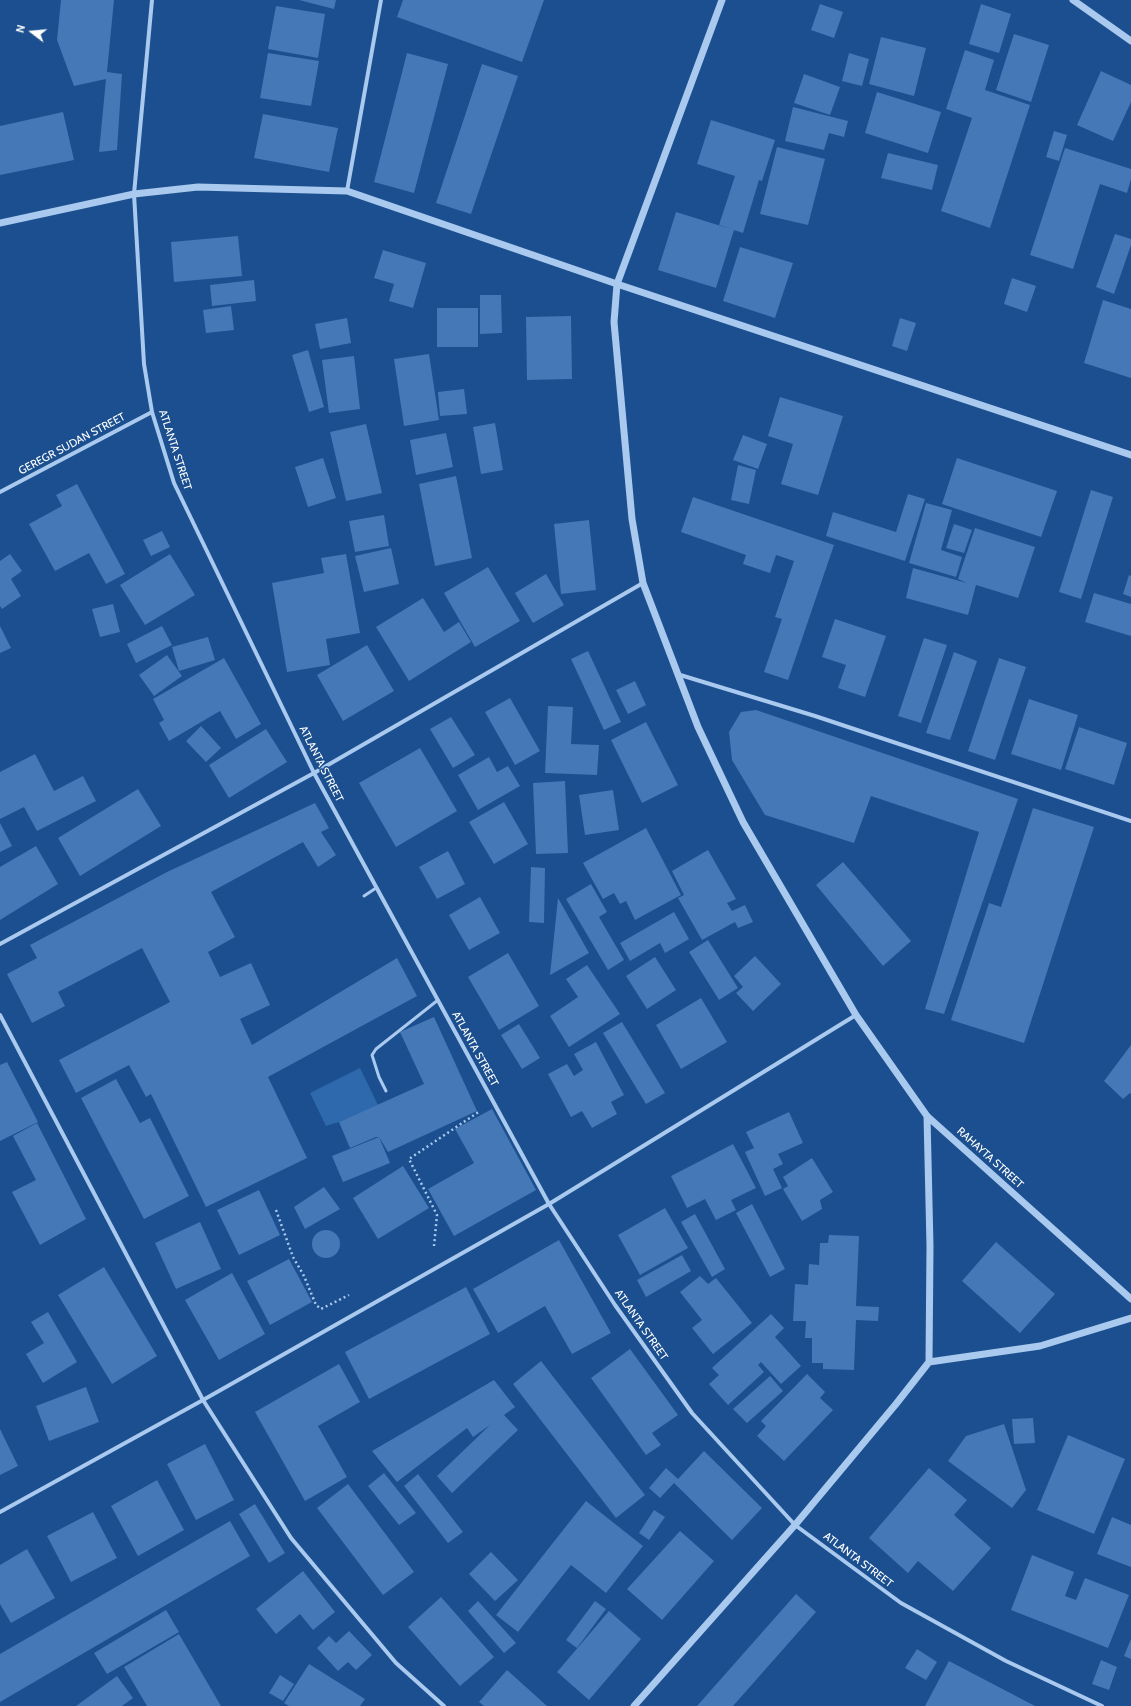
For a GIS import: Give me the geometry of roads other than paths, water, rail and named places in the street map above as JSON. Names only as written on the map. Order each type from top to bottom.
[{"type":"street","name":"ATLANTA STREET","points":[[152,0],[134,194],[144,364],[152,412],[174,483],[314,773],[549,1204],[616,1305],[692,1413],[795,1525],[901,1603],[1006,1661],[1102,1706]]},
{"type":"street","points":[[347,191],[381,0]]},
{"type":"street","name":"RAHAYTA STREET","points":[[722,0],[617,284],[614,322],[632,519],[643,583],[698,727],[743,822],[856,1015],[927,1116],[1131,1299]]},
{"type":"street","points":[[1073,0],[1131,41]]},
{"type":"street","points":[[0,223],[134,194],[198,187],[347,191],[617,284],[1131,455]]},
{"type":"street","name":"GEREGR SUDAN STREET","points":[[0,492],[152,412]]},
{"type":"street","points":[[0,944],[314,773],[643,583]]},
{"type":"street","points":[[677,674],[815,716],[1131,821]]},
{"type":"street","points":[[0,1015],[203,1400],[291,1538],[396,1663],[444,1706]]},
{"type":"street","points":[[0,1512],[203,1400],[549,1204],[856,1015]]},
{"type":"street","points":[[634,1706],[795,1525],[929,1362],[930,1246],[927,1116]]},
{"type":"street","points":[[929,1362],[1040,1346],[1131,1318]]},
{"type":"lane","points":[[364,896],[376,888]]},
{"type":"lane","points":[[386,1091],[379,1077],[372,1055],[376,1049],[438,1000]]}]
